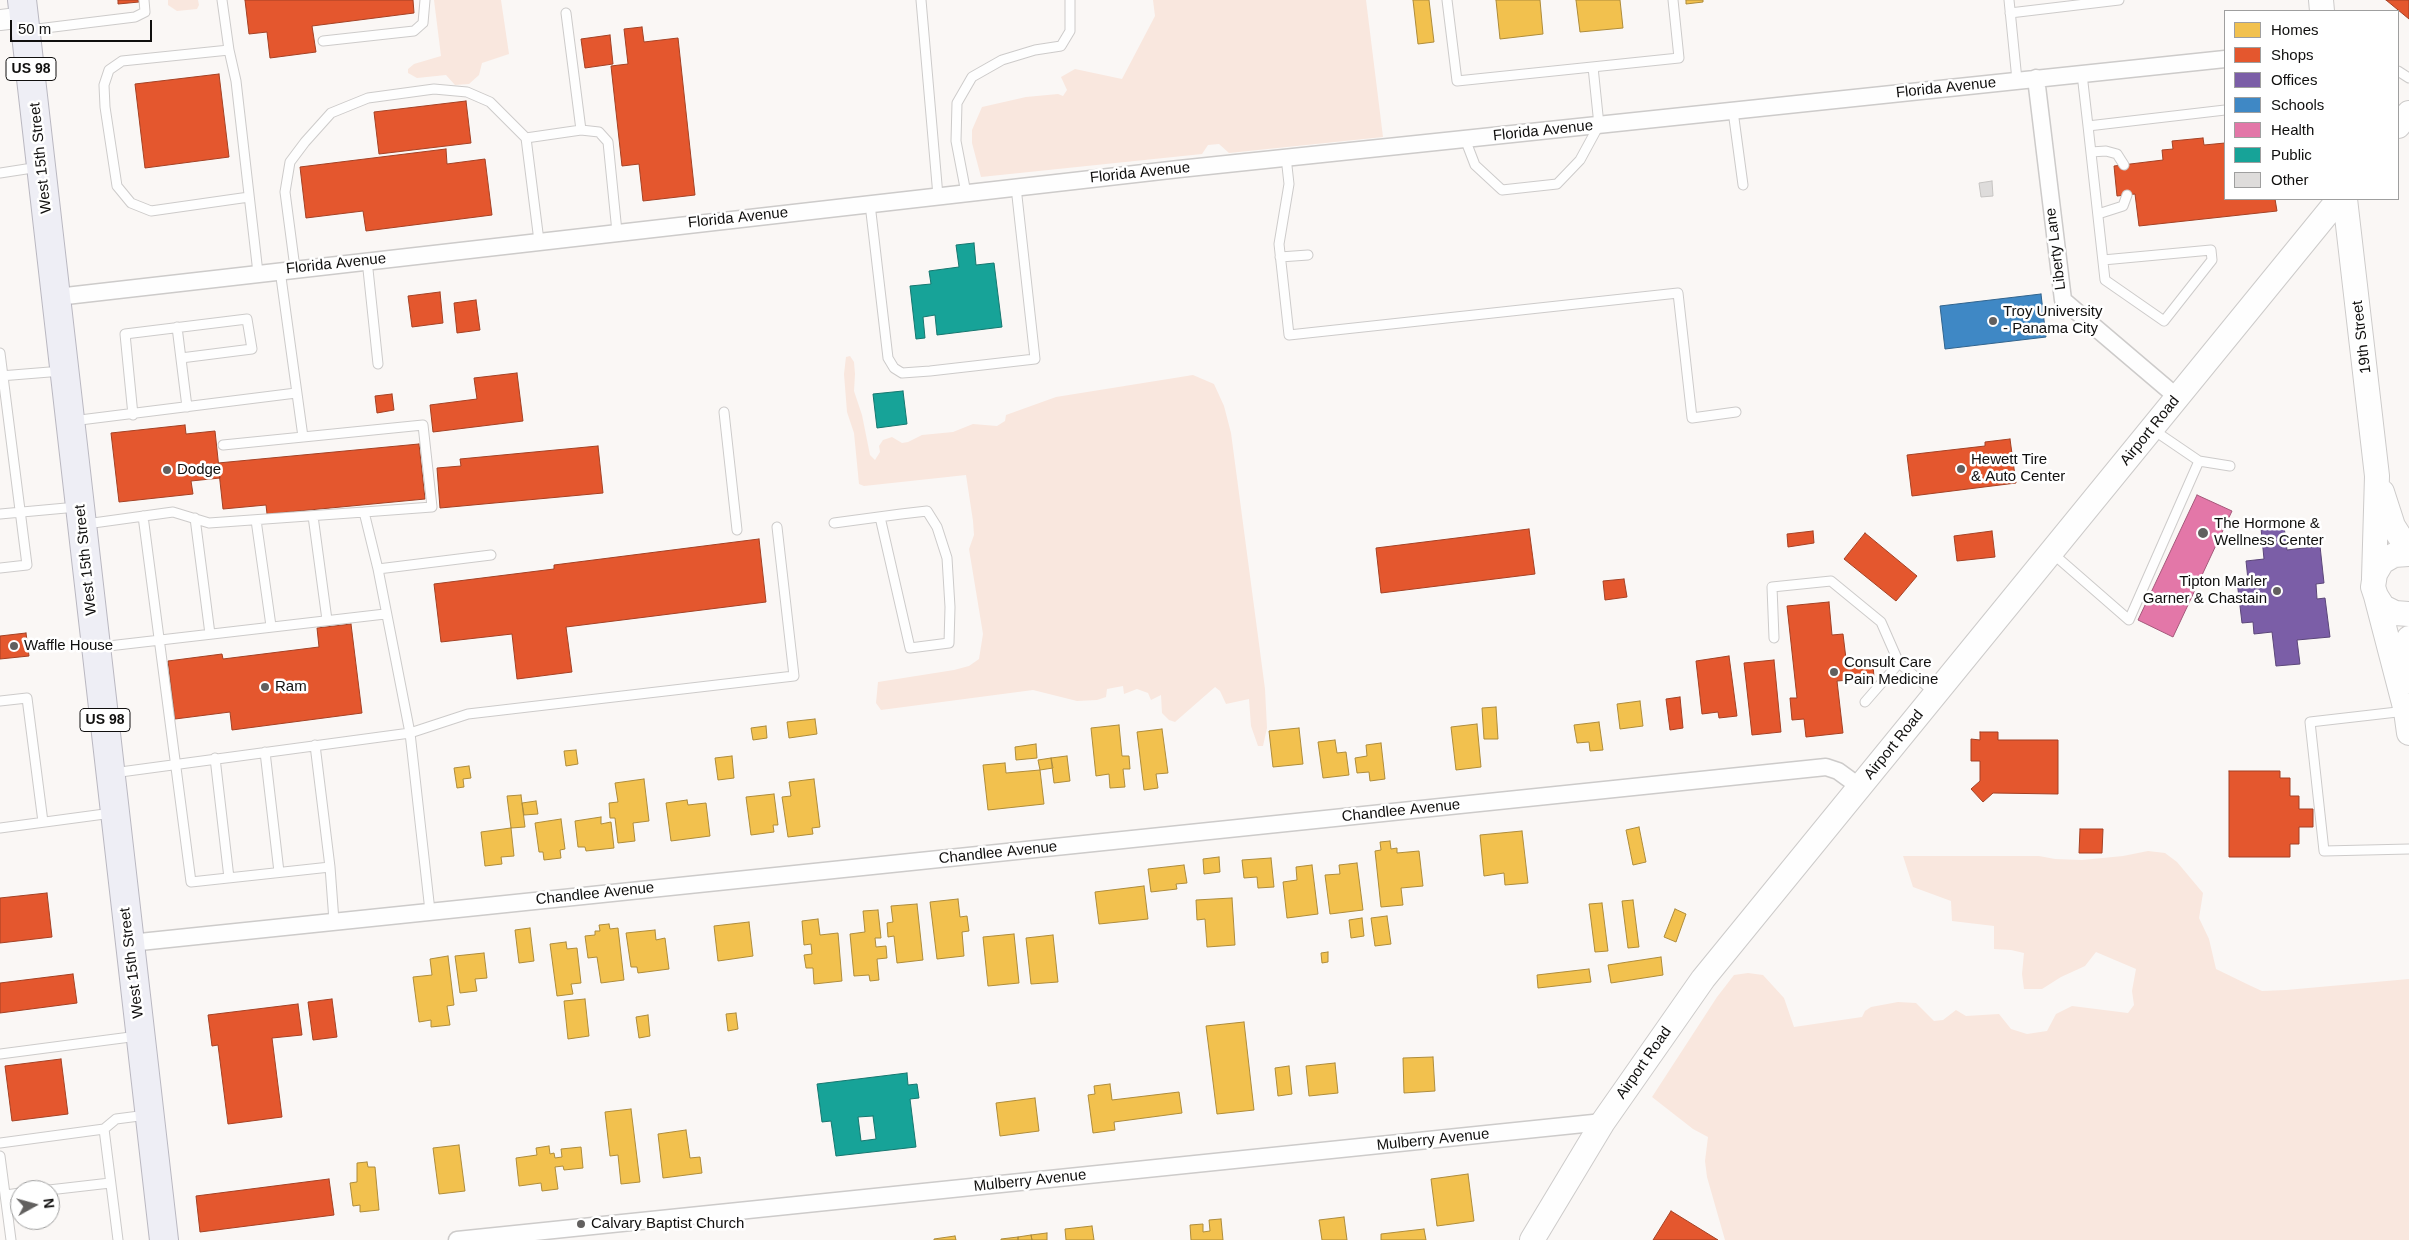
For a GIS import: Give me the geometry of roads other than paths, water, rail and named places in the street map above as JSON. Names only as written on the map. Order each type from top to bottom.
[{"type":"highway","name":"West 15th Street","points":[[18,17],[42,167],[164,1240]]},
{"type":"main road","points":[[2399,125],[2409,113]]},
{"type":"main road","name":"Airport Road","points":[[1532,1240],[1603,1122],[1703,979],[2338,200]]},
{"type":"main road","name":"19th Street","points":[[2345,200],[2377,476],[2375,587],[2408,722]]},
{"type":"main road","name":"19th Street","points":[[2377,476],[2393,526],[2409,553]]},
{"type":"main road","points":[[2409,553],[2398,554],[2386,559],[2379,566],[2375,587],[2387,610],[2395,613],[2409,614]]},
{"type":"main road","points":[[2408,654],[2408,722]]},
{"type":"street","name":"Florida Avenue","points":[[57,297],[258,272],[966,192],[2224,59]]},
{"type":"street","name":"Liberty Lane","points":[[2036,78],[2062,300],[2177,397]]},
{"type":"street","name":"Chandlee Avenue","points":[[130,943],[1826,767],[1838,770],[1860,787]]},
{"type":"street","name":"Mulberry Avenue","points":[[457,1240],[1603,1122]]},
{"type":"lane","points":[[18,17],[135,17],[145,12],[144,0]]},
{"type":"lane","points":[[222,0],[229,50],[236,81],[258,272]]},
{"type":"lane","points":[[323,41],[414,32],[423,23],[425,0]]},
{"type":"lane","points":[[921,0],[938,196]]},
{"type":"lane","points":[[966,192],[956,141],[958,103],[972,77],[1002,60],[1036,50],[1061,46],[1070,31],[1070,0]]},
{"type":"lane","points":[[1447,0],[1457,81],[1679,58],[1673,0]]},
{"type":"lane","points":[[2009,0],[2017,80]]},
{"type":"lane","points":[[2010,13],[2119,0]]},
{"type":"lane","points":[[566,13],[581,130]]},
{"type":"lane","points":[[229,50],[122,61],[109,70],[104,85],[105,107],[117,186],[131,203],[151,211],[249,197]]},
{"type":"lane","points":[[1465,139],[1475,165],[1502,190],[1557,184],[1580,160],[1599,125],[1593,67]]},
{"type":"lane","points":[[2082,74],[2105,280],[2164,321],[2212,260],[2211,250],[2103,260]]},
{"type":"lane","points":[[303,437],[296,394],[285,192],[290,162],[331,114],[368,98],[434,89],[467,92],[490,102],[526,138],[538,241]]},
{"type":"lane","points":[[2088,126],[2224,110]]},
{"type":"lane","points":[[1733,111],[1743,185]]},
{"type":"lane","points":[[526,138],[581,130],[599,132],[608,142],[618,232]]},
{"type":"lane","points":[[2091,152],[2106,151],[2117,154],[2124,164]]},
{"type":"lane","points":[[1286,157],[1289,184],[1280,233],[1280,257],[1289,335],[1678,293],[1692,418],[1736,412]]},
{"type":"lane","points":[[0,174],[42,167]]},
{"type":"lane","points":[[870,204],[888,358],[894,368],[902,373],[1035,359],[1016,187]]},
{"type":"lane","points":[[2098,214],[2123,206],[2127,195]]},
{"type":"lane","points":[[1280,257],[1308,255]]},
{"type":"lane","points":[[368,260],[378,364]]},
{"type":"lane","points":[[133,415],[125,334],[248,319],[252,349],[181,358]]},
{"type":"lane","points":[[177,327],[186,407]]},
{"type":"lane","points":[[0,353],[27,566],[0,568]]},
{"type":"lane","points":[[2,376],[65,370]]},
{"type":"lane","points":[[71,421],[296,394]]},
{"type":"lane","points":[[724,412],[737,530]]},
{"type":"lane","points":[[0,514],[21,512],[81,516],[143,516],[173,512],[209,523],[432,507],[423,426],[223,445]]},
{"type":"lane","points":[[2151,428],[2199,461],[2230,466]]},
{"type":"lane","points":[[2051,552],[2129,620],[2199,461]]},
{"type":"lane","points":[[834,523],[880,517],[928,511],[937,527],[947,558],[950,607],[949,643],[910,648],[880,517]]},
{"type":"lane","points":[[364,512],[378,569],[385,614],[410,733],[430,911]]},
{"type":"lane","points":[[143,516],[191,882],[330,866]]},
{"type":"lane","points":[[313,516],[327,620]]},
{"type":"lane","points":[[195,518],[210,634]]},
{"type":"lane","points":[[256,520],[271,626]]},
{"type":"lane","points":[[111,774],[215,758],[410,733],[468,714],[794,676],[777,527]]},
{"type":"lane","points":[[378,569],[491,555]]},
{"type":"lane","points":[[1774,638],[1772,587],[1830,581],[1881,622],[1899,662],[1936,694]]},
{"type":"lane","points":[[96,647],[385,614]]},
{"type":"lane","points":[[1865,702],[1899,662]]},
{"type":"lane","points":[[0,701],[27,698],[43,822]]},
{"type":"lane","points":[[2408,722],[2310,722],[2324,850],[2409,849]]},
{"type":"lane","points":[[315,745],[330,866],[334,921]]},
{"type":"lane","points":[[265,752],[279,872]]},
{"type":"lane","points":[[215,758],[229,878]]},
{"type":"lane","points":[[0,828],[115,813]]},
{"type":"lane","points":[[0,1054],[141,1036]]},
{"type":"lane","points":[[0,1143],[104,1130],[116,1119],[150,1114]]},
{"type":"lane","points":[[104,1130],[118,1240]]},
{"type":"lane","points":[[0,1156],[11,1240]]},
{"type":"lane","points":[[60,1189],[110,1183]]},
{"type":"lane","points":[[6,1195],[10,1194]]},
{"type":"place","name":"Troy University - Panama City","points":[[1993,321]]},
{"type":"place","name":"Hewett Tire & Auto Center","points":[[1961,469]]},
{"type":"place","name":"Dodge","points":[[167,470]]},
{"type":"place","name":"The Hormone & Wellness Center","points":[[2203,533]]},
{"type":"place","name":"Tipton Marler Garner & Chastain","points":[[2277,591]]},
{"type":"place","name":"Waffle House","points":[[14,646]]},
{"type":"place","name":"Consult Care Pain Medicine","points":[[1834,672]]},
{"type":"place","name":"Ram","points":[[265,687]]},
{"type":"place","name":"Calvary Baptist Church","points":[[581,1224]]}]
